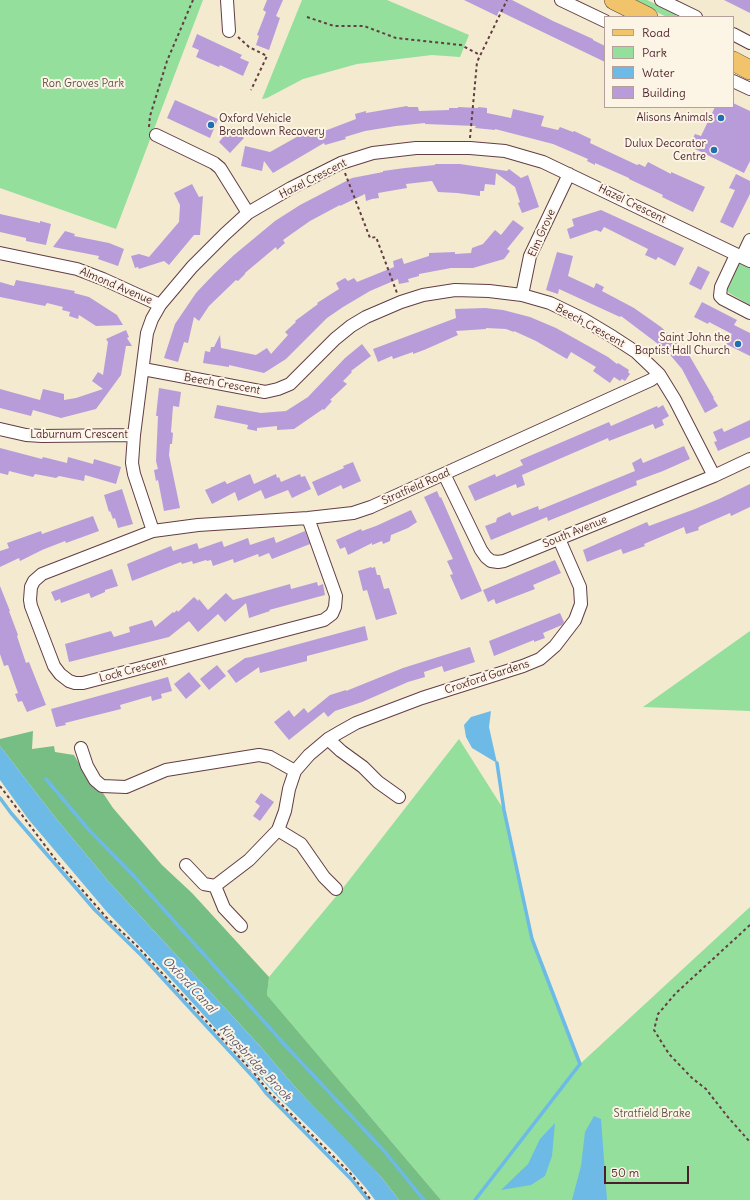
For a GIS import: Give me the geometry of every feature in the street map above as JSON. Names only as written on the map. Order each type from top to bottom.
[{"type":"main road","points":[[614,0],[646,16]]},
{"type":"main road","points":[[734,62],[750,70]]},
{"type":"street","points":[[227,0],[229,30]]},
{"type":"street","points":[[561,0],[604,21]]},
{"type":"street","points":[[661,0],[694,16]]},
{"type":"street","points":[[734,35],[750,43]]},
{"type":"street","points":[[734,81],[750,89]]},
{"type":"street","points":[[156,135],[214,163],[220,168],[248,213]]},
{"type":"street","name":"Hazel Crescent","points":[[153,531],[134,474],[132,463],[134,435],[147,333],[152,319],[160,305],[192,267],[224,234],[248,213],[291,188],[342,162],[374,153],[416,148],[470,148],[505,151],[543,162],[570,174],[743,258]]},
{"type":"street","name":"Elm Grove","points":[[522,295],[530,256],[570,174]]},
{"type":"street","points":[[750,240],[743,258],[721,287],[720,296],[750,313]]},
{"type":"street","name":"Almond Avenue","points":[[0,253],[77,269],[160,305]]},
{"type":"street","name":"Beech Crescent","points":[[143,370],[265,392],[290,384],[335,339],[351,326],[366,317],[401,302],[455,290],[489,290],[522,295],[550,303],[583,319],[636,352],[658,374],[675,400],[714,476]]},
{"type":"street","name":"Stratfield Road","points":[[153,531],[198,525],[308,518],[352,513],[371,507],[651,380],[658,374]]},
{"type":"street","name":"Laburnum Crescent","points":[[0,429],[26,435],[42,436],[134,435]]},
{"type":"street","name":"South Avenue","points":[[444,474],[481,550],[491,561],[504,561],[714,476],[750,459]]},
{"type":"street","name":"Lock Crescent","points":[[153,531],[53,569],[42,574],[34,581],[30,594],[31,606],[54,666],[69,682],[83,683],[324,620],[332,614],[335,607],[336,596],[308,518]]},
{"type":"street","name":"Croxford Gardens","points":[[215,886],[249,860],[278,830],[286,811],[289,789],[295,771],[309,755],[328,739],[356,723],[422,698],[524,666],[540,658],[556,646],[575,620],[581,604],[580,587],[559,539]]},
{"type":"street","points":[[328,739],[341,751],[363,767],[378,782],[399,797]]},
{"type":"street","points":[[81,748],[87,766],[95,780],[102,786],[126,787],[166,770],[259,755],[270,757],[295,771]]},
{"type":"street","points":[[278,830],[301,844],[324,876],[336,889]]},
{"type":"street","points":[[186,865],[204,884],[215,886],[224,908],[241,926]]},
{"type":"path","points":[[156,135],[151,131],[149,125],[150,116],[167,61],[192,0]]},
{"type":"path","points":[[470,148],[477,62],[507,0]]},
{"type":"path","points":[[307,17],[334,26],[364,26],[396,38],[461,45],[480,55]]},
{"type":"path","points":[[229,30],[249,47],[267,56],[251,90]]},
{"type":"path","points":[[342,162],[370,238],[376,237],[401,302]]},
{"type":"path","points":[[0,786],[56,860],[106,917],[137,946],[254,1073],[269,1092],[351,1174],[371,1200]]},
{"type":"path","points":[[750,925],[676,993],[658,1014],[654,1030],[669,1054],[692,1078],[706,1088],[727,1116],[750,1142]]},
{"type":"green space","name":"Ron Groves Park","points":[[0,0],[203,0],[116,229],[0,188]]},
{"type":"green space","points":[[302,0],[387,0],[469,35],[460,57],[432,55],[357,64],[303,79],[267,98],[262,99]]},
{"type":"green space","points":[[631,0],[647,0],[677,14],[676,16],[665,16]]},
{"type":"green space","points":[[740,263],[750,266],[750,305],[729,293],[727,290],[727,286]]},
{"type":"green space","points":[[750,631],[750,711],[643,707]]},
{"type":"green space","points":[[33,731],[32,749],[54,746],[55,752],[74,755],[88,779],[103,793],[113,808],[162,865],[192,893],[269,977],[267,995],[441,1200],[399,1200],[382,1178],[295,1087],[260,1046],[109,882],[54,816],[0,746],[0,739]]},
{"type":"green space","name":"Stratfield Brake","points":[[459,739],[504,810],[532,939],[580,1064],[750,907],[750,1200],[441,1200],[267,995],[269,977],[343,888]]},
{"type":"water","points":[[491,711],[489,727],[497,763],[472,748],[466,737],[464,725],[471,717]]},
{"type":"water","name":"Oxford Canal","points":[[0,746],[54,816],[109,882],[260,1046],[295,1087],[362,1156],[399,1200],[375,1200],[336,1154],[275,1094],[161,968],[107,912],[29,820],[0,780]]},
{"type":"water","points":[[594,1116],[601,1119],[607,1200],[572,1200],[581,1166],[585,1132]]},
{"type":"water","points":[[555,1123],[552,1156],[545,1176],[531,1185],[501,1190],[528,1164],[540,1139]]},
{"type":"building","points":[[267,0],[283,0],[276,16],[280,18],[269,50],[256,45],[259,36],[257,35],[266,12],[263,10]]},
{"type":"building","points":[[464,0],[512,0],[604,46],[604,62],[499,11],[497,16]]},
{"type":"building","points":[[724,0],[750,0],[750,13]]},
{"type":"building","points":[[197,34],[242,55],[240,58],[249,62],[243,76],[220,65],[219,67],[196,57],[199,50],[192,47]]},
{"type":"building","points":[[175,100],[218,119],[210,138],[167,118]]},
{"type":"building","points":[[734,103],[750,111],[750,161],[744,173],[689,146],[695,134],[701,136],[715,108],[734,108]]},
{"type":"building","points":[[407,106],[418,107],[419,111],[449,110],[449,108],[458,107],[487,108],[487,113],[511,118],[513,109],[544,116],[541,126],[558,130],[560,127],[573,132],[574,131],[591,139],[590,143],[637,165],[639,164],[645,167],[648,162],[671,174],[671,172],[705,187],[693,212],[662,197],[663,195],[629,178],[595,163],[595,165],[587,161],[588,159],[553,144],[495,129],[475,128],[476,126],[425,123],[365,131],[345,137],[346,139],[325,145],[324,143],[273,173],[264,161],[262,171],[241,166],[245,146],[270,152],[302,134],[301,132],[311,128],[314,135],[356,119],[355,114],[366,111],[366,113]]},
{"type":"building","points":[[231,127],[244,138],[230,153],[219,142]]},
{"type":"building","points":[[435,164],[460,164],[507,171],[509,169],[521,178],[528,175],[539,207],[522,213],[518,203],[520,202],[515,187],[496,173],[495,185],[485,184],[484,191],[480,191],[480,196],[438,192],[432,181],[406,184],[407,188],[378,193],[379,198],[366,201],[365,194],[310,221],[283,240],[285,243],[277,250],[276,247],[245,273],[238,281],[236,280],[209,306],[199,321],[194,317],[188,343],[184,342],[178,362],[164,358],[175,324],[196,293],[234,255],[275,221],[300,205],[352,178],[383,171]]},
{"type":"building","points":[[736,174],[750,181],[750,194],[733,228],[720,222],[735,190],[729,188]]},
{"type":"building","points":[[192,184],[199,197],[203,196],[200,235],[194,235],[169,265],[164,261],[139,269],[138,267],[135,268],[131,256],[139,254],[149,257],[179,222],[180,205],[174,193]]},
{"type":"building","points":[[601,210],[684,248],[675,266],[658,257],[656,260],[645,255],[648,249],[604,227],[601,232],[596,230],[570,239],[567,229],[574,226],[572,219]]},
{"type":"building","points":[[0,214],[51,224],[46,245],[26,241],[26,238],[0,232]]},
{"type":"building","points":[[513,220],[524,228],[507,249],[510,251],[504,259],[473,268],[451,268],[419,274],[419,276],[408,279],[409,282],[399,284],[398,279],[370,291],[327,318],[286,359],[264,373],[229,365],[229,367],[203,363],[205,351],[210,352],[211,347],[214,347],[220,335],[221,348],[256,355],[267,348],[271,354],[288,335],[285,332],[296,322],[295,321],[318,304],[317,303],[339,289],[336,283],[345,278],[348,281],[354,278],[357,282],[394,267],[393,261],[402,258],[404,264],[429,256],[429,253],[471,253],[472,248],[483,244],[495,230],[501,235]]},
{"type":"building","points":[[65,231],[75,234],[74,236],[109,243],[124,249],[118,266],[98,259],[99,256],[53,247]]},
{"type":"building","points":[[557,252],[573,256],[568,276],[594,288],[596,283],[604,287],[602,291],[634,308],[661,327],[682,348],[685,346],[691,353],[689,355],[718,406],[705,413],[682,369],[666,350],[621,316],[620,317],[559,289],[558,294],[546,290]]},
{"type":"building","points":[[698,266],[710,272],[701,290],[689,284]]},
{"type":"building","points":[[16,280],[75,291],[74,293],[89,297],[117,315],[123,325],[96,326],[79,315],[78,319],[69,316],[70,312],[62,310],[63,307],[47,303],[45,306],[0,297],[0,282],[14,286]]},
{"type":"building","points":[[702,302],[737,320],[734,325],[750,333],[750,356],[726,344],[732,334],[709,322],[708,324],[694,317]]},
{"type":"building","points":[[485,308],[503,310],[530,317],[556,328],[608,357],[617,364],[618,363],[629,370],[628,372],[630,374],[625,381],[622,379],[620,381],[614,377],[610,383],[593,371],[596,367],[571,352],[567,359],[536,341],[514,331],[486,328],[456,331],[458,335],[424,350],[393,359],[392,356],[378,362],[373,349],[456,318],[455,309]]},
{"type":"building","points":[[126,330],[129,337],[127,338],[132,346],[126,346],[121,375],[96,409],[61,418],[33,410],[31,416],[0,408],[0,389],[40,400],[43,389],[64,394],[64,400],[76,398],[103,389],[92,381],[98,372],[103,375],[108,342],[106,339]]},
{"type":"building","points":[[362,344],[371,356],[351,371],[352,372],[343,381],[347,384],[330,400],[332,401],[324,410],[323,409],[294,429],[277,430],[277,426],[257,428],[257,431],[247,429],[248,425],[214,418],[217,405],[261,413],[286,411],[308,397],[345,358]]},
{"type":"building","points":[[159,388],[181,392],[179,407],[173,406],[171,432],[173,433],[169,455],[180,508],[164,511],[158,480],[156,481],[154,470],[158,469],[156,461],[158,416],[156,416]]},
{"type":"building","points":[[663,405],[669,416],[662,420],[664,425],[655,429],[653,424],[609,441],[608,438],[522,475],[525,485],[517,488],[516,484],[475,501],[468,486],[495,474],[496,477],[523,465],[520,460],[609,422],[611,426],[657,406],[658,408]]},
{"type":"building","points":[[750,420],[750,437],[718,451],[714,442],[717,441],[713,432],[722,428],[724,432]]},
{"type":"building","points":[[684,446],[690,459],[636,481],[637,485],[548,521],[547,517],[491,540],[485,526],[496,522],[497,518],[510,512],[512,516],[538,506],[539,510],[635,471],[632,463],[641,458],[643,463]]},
{"type":"building","points":[[0,448],[42,459],[43,457],[67,463],[68,457],[93,464],[94,459],[121,467],[116,484],[85,475],[84,481],[59,476],[56,478],[35,474],[33,477],[9,471],[8,475],[0,473]]},
{"type":"building","points":[[353,462],[361,481],[343,489],[341,485],[318,496],[312,482],[344,468],[343,466]]},
{"type":"building","points":[[250,474],[254,484],[276,474],[277,478],[279,477],[281,482],[300,474],[301,477],[305,476],[311,489],[292,498],[288,490],[265,499],[261,490],[238,501],[235,492],[212,504],[205,490],[225,481],[227,484]]},
{"type":"building","points":[[750,484],[750,507],[731,516],[730,513],[700,526],[698,528],[699,530],[686,534],[684,527],[644,544],[645,546],[623,554],[621,549],[587,562],[583,550],[647,522],[649,526],[695,509]]},
{"type":"building","points":[[122,489],[133,524],[118,528],[115,518],[113,519],[110,511],[109,512],[104,495]]},
{"type":"building","points":[[437,491],[482,591],[461,600],[450,575],[453,574],[447,561],[453,559],[424,497]]},
{"type":"building","points":[[411,510],[417,522],[408,528],[391,535],[390,541],[383,544],[382,541],[372,545],[372,543],[348,555],[345,547],[340,549],[336,540],[361,529],[362,531],[376,526]]},
{"type":"building","points":[[93,516],[99,531],[66,543],[65,541],[20,561],[19,558],[0,567],[0,551],[9,548],[7,543],[41,531],[42,534]]},
{"type":"building","points":[[305,531],[310,544],[272,559],[269,553],[259,557],[258,554],[234,563],[233,559],[213,566],[211,560],[193,564],[192,561],[182,564],[181,562],[132,581],[127,564],[171,546],[173,551],[197,543],[199,549],[222,541],[224,547],[248,538],[250,545],[274,537],[276,543]]},
{"type":"building","points":[[555,560],[561,573],[533,585],[535,589],[496,604],[494,599],[488,602],[483,590]]},
{"type":"building","points":[[375,567],[377,575],[380,575],[384,589],[389,588],[397,614],[376,620],[367,590],[363,591],[358,571]]},
{"type":"building","points":[[112,569],[118,586],[105,590],[105,592],[91,598],[89,593],[61,603],[60,599],[55,601],[51,592]]},
{"type":"building","points":[[317,582],[318,586],[323,584],[325,595],[269,610],[270,611],[249,618],[246,603],[225,622],[218,614],[198,632],[189,621],[169,637],[69,662],[65,644],[111,631],[114,637],[130,632],[129,627],[152,620],[155,627],[173,612],[174,613],[177,610],[178,612],[194,597],[198,601],[199,599],[208,610],[226,593],[233,600],[290,584],[291,589]]},
{"type":"building","points":[[0,586],[10,611],[26,663],[29,662],[46,705],[27,712],[22,701],[18,702],[15,694],[18,693],[8,665],[4,666],[0,654]]},
{"type":"building","points":[[560,613],[564,622],[562,625],[543,633],[545,638],[534,642],[534,640],[494,656],[489,641]]},
{"type":"building","points":[[365,626],[368,640],[307,656],[307,661],[260,673],[259,667],[236,683],[227,671],[245,658]]},
{"type":"building","points":[[470,647],[475,662],[444,672],[442,666],[424,672],[425,677],[408,682],[362,702],[335,711],[328,717],[324,712],[289,740],[274,722],[289,710],[294,717],[304,708],[308,713],[330,695],[346,691],[403,668]]},
{"type":"building","points":[[217,665],[226,676],[209,690],[200,679]]},
{"type":"building","points":[[189,672],[201,686],[186,699],[174,684]]},
{"type":"building","points":[[168,677],[172,691],[161,694],[162,698],[152,701],[151,696],[120,705],[121,709],[65,723],[66,725],[56,727],[51,709]]},
{"type":"building","points":[[261,793],[274,802],[260,821],[253,816],[260,806],[255,802]]},
{"type":"waterway","points":[[475,1200],[580,1064],[532,939],[504,810],[497,763]]},
{"type":"waterway","points":[[46,779],[89,830],[132,874],[285,1045],[385,1152],[424,1200]]},
{"type":"waterway","name":"Kingsbridge Brook","points":[[0,798],[11,813],[95,910],[142,956],[256,1080],[266,1093],[351,1179],[368,1200]]},
{"type":"place","name":"Alisons Animals","points":[[721,118]]},
{"type":"place","name":"Oxford Vehicle Breakdown Recovery","points":[[211,125]]},
{"type":"place","name":"Dulux Decorator Centre","points":[[714,150]]},
{"type":"place","name":"Saint John the Baptist Hall Church","points":[[738,344]]}]
